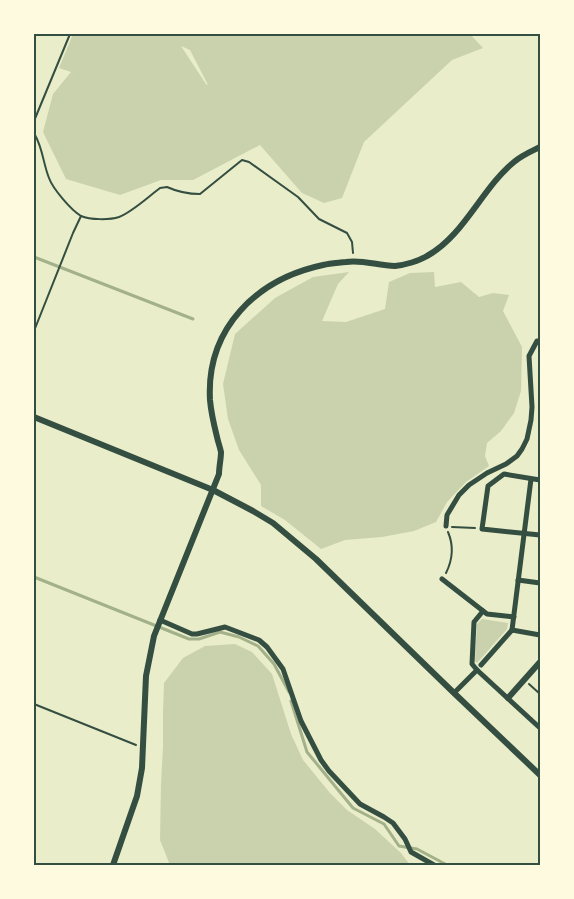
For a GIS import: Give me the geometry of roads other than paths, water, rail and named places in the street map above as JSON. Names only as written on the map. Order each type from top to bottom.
[{"type":"street","points":[[113,865],[137,796],[144,748],[146,676],[156,631],[219,474],[221,452],[213,422],[210,399],[211,369],[217,348],[227,327],[236,314],[259,292],[277,281],[300,272],[323,265],[354,261],[395,266],[427,256],[443,245],[457,231],[514,161],[540,147]]},
{"type":"street","points":[[446,526],[447,515],[459,495],[469,485],[517,456],[522,449],[532,420],[529,356],[537,341],[540,340]]},
{"type":"street","points":[[34,416],[213,490],[273,523],[316,559],[540,775]]},
{"type":"street","points":[[540,480],[504,474],[488,486],[482,529],[540,535]]},
{"type":"street","points":[[481,665],[512,630],[531,479]]},
{"type":"street","points":[[442,579],[487,614],[514,618]]},
{"type":"street","points":[[518,580],[540,583]]},
{"type":"street","points":[[483,611],[474,622],[472,664],[540,728]]},
{"type":"street","points":[[160,622],[192,634],[225,626],[259,640],[267,647],[284,668],[301,722],[329,771],[360,804],[393,823],[405,839],[411,852],[434,865]]},
{"type":"street","points":[[512,630],[540,635]]},
{"type":"street","points":[[508,698],[540,662]]},
{"type":"street","points":[[454,694],[477,670]]},
{"type":"waterway","points":[[34,257],[193,319]]},
{"type":"waterway","points":[[34,577],[189,639],[199,639],[220,632],[239,637],[258,646],[274,664],[289,692]]},
{"type":"waterway","points":[[291,701],[307,752],[353,808],[384,824],[399,846],[417,849],[447,865]]}]
